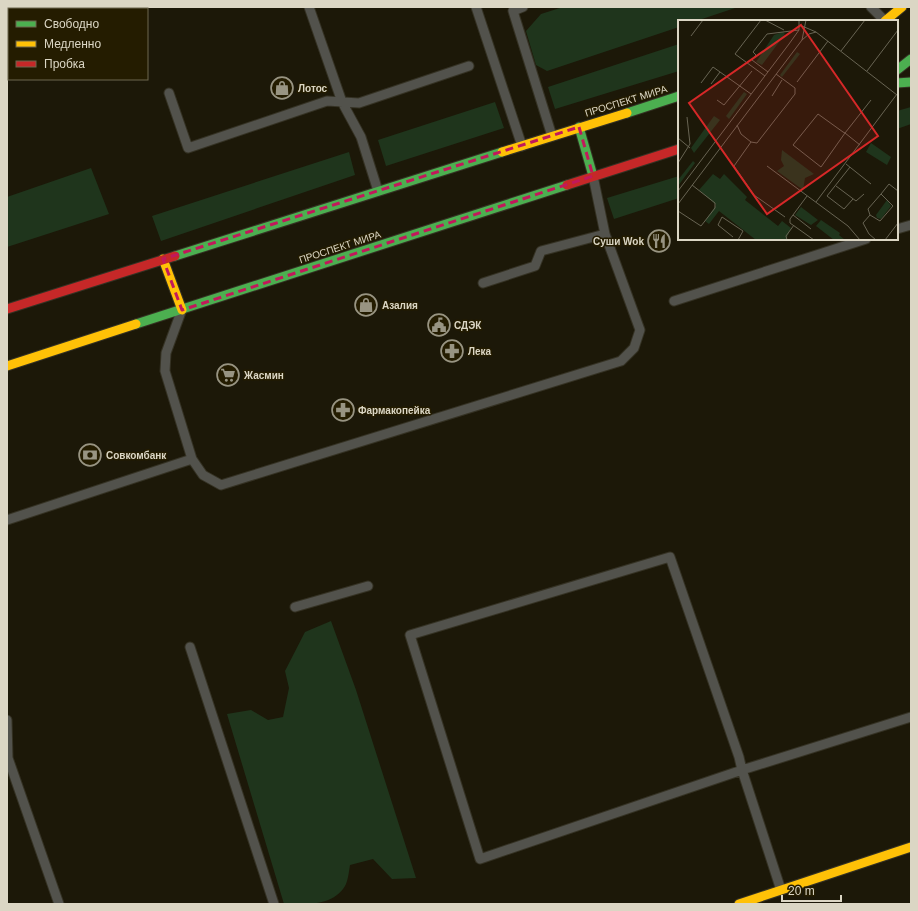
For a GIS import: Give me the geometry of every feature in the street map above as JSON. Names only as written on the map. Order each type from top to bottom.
[{"type":"main road","points":[[886,20],[902,7]]},
{"type":"main road","points":[[898,69],[911,59]]},
{"type":"main road","points":[[898,83],[911,82]]},
{"type":"main road","name":"ПРОСПЕКТ МИРА","points":[[7,310],[163,259],[678,96]]},
{"type":"main road","points":[[579,127],[594,176]]},
{"type":"main road","name":"ПРОСПЕКТ МИРА","points":[[7,366],[678,149]]},
{"type":"main road","points":[[163,259],[182,310]]},
{"type":"main road","points":[[739,904],[911,847]]},
{"type":"lane","points":[[309,7],[342,102],[361,137],[378,191]]},
{"type":"lane","points":[[476,7],[522,146]]},
{"type":"lane","points":[[523,7],[513,11],[552,136]]},
{"type":"lane","points":[[871,7],[884,20]]},
{"type":"lane","points":[[169,93],[188,148],[327,101],[359,103],[469,66]]},
{"type":"lane","points":[[182,310],[166,354],[165,371],[192,459],[203,475],[221,486],[621,362],[634,348],[640,330],[605,234],[594,176]]},
{"type":"lane","points":[[898,229],[911,225]]},
{"type":"lane","points":[[483,282],[535,266],[541,251],[605,234]]},
{"type":"lane","points":[[674,301],[863,240]]},
{"type":"lane","points":[[7,520],[192,459]]},
{"type":"lane","points":[[781,891],[742,770],[670,557],[410,635],[480,859],[742,770],[911,717]]},
{"type":"lane","points":[[295,607],[368,586]]},
{"type":"lane","points":[[190,647],[274,904]]},
{"type":"lane","points":[[7,720],[8,758],[59,904]]},
{"type":"highlighted area","points":[[579,127],[593,176],[182,310],[163,259]]},
{"type":"green space","points":[[563,7],[738,7],[699,20],[678,20],[678,27],[547,71],[536,65],[526,31],[541,14]]},
{"type":"green space","points":[[678,44],[678,71],[555,109],[548,87]]},
{"type":"green space","points":[[495,102],[504,128],[386,166],[378,140]]},
{"type":"green space","points":[[911,107],[911,124],[898,129],[898,111]]},
{"type":"green space","points":[[349,152],[355,175],[161,241],[152,216]]},
{"type":"green space","points":[[91,168],[109,214],[7,247],[7,197]]},
{"type":"green space","points":[[678,176],[678,198],[614,219],[607,198]]},
{"type":"green space","points":[[331,621],[356,690],[416,878],[392,879],[373,859],[350,865],[348,879],[345,886],[340,893],[333,898],[318,903],[284,904],[227,714],[251,710],[268,720],[283,717],[289,688],[285,671],[305,632]]},
{"type":"traffic: fast","points":[[898,69],[911,59]]},
{"type":"traffic: fast","points":[[898,83],[911,82]]},
{"type":"traffic: fast","points":[[627,113],[678,96]]},
{"type":"traffic: fast","points":[[579,127],[593,176]]},
{"type":"traffic: fast","points":[[175,256],[502,152]]},
{"type":"traffic: fast","points":[[136,324],[567,185]]},
{"type":"traffic: slow","points":[[886,20],[902,7]]},
{"type":"traffic: slow","points":[[502,152],[627,113]]},
{"type":"traffic: slow","points":[[163,259],[182,310]]},
{"type":"traffic: slow","points":[[7,366],[136,324]]},
{"type":"traffic: slow","points":[[739,904],[911,847]]},
{"type":"traffic: jam","points":[[567,185],[678,149]]},
{"type":"traffic: jam","points":[[7,309],[175,256]]},
{"type":"place","name":"Лотос","points":[[282,88]]},
{"type":"place","name":"Суши Wok","points":[[659,241]]},
{"type":"place","name":"Азалия","points":[[366,305]]},
{"type":"place","name":"СДЭК","points":[[439,325]]},
{"type":"place","name":"Лека","points":[[452,351]]},
{"type":"place","name":"Жасмин","points":[[228,375]]},
{"type":"place","name":"Фармакопейка","points":[[343,410]]},
{"type":"place","name":"Совкомбанк","points":[[90,455]]}]
